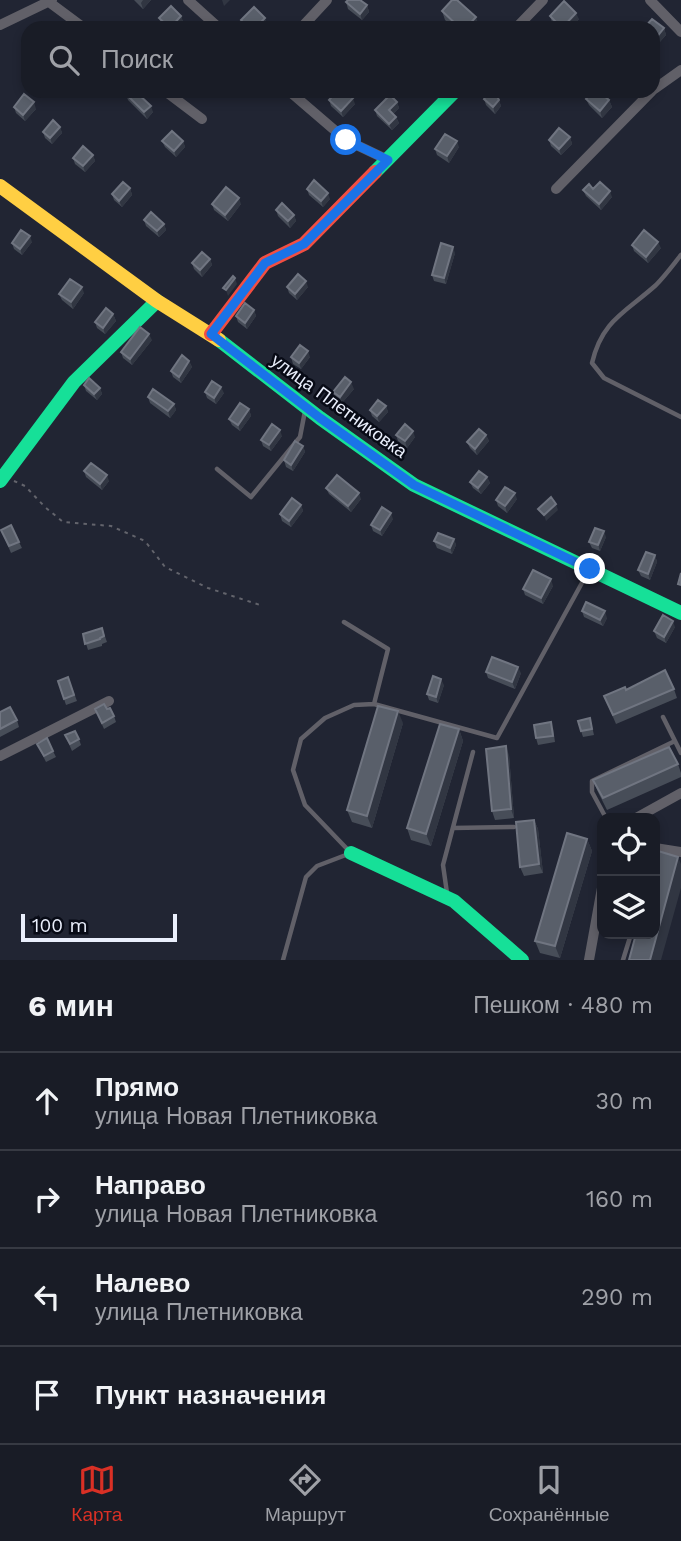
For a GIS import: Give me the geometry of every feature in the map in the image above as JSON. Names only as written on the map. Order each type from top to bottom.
[{"type":"street","points":[[188,0],[211,21]]},
{"type":"street","points":[[308,21],[327,0]]},
{"type":"street","points":[[523,21],[543,0]]},
{"type":"street","points":[[650,0],[681,32]]},
{"type":"street","points":[[0,25],[51,1],[75,21]]},
{"type":"street","points":[[660,85],[681,70]]},
{"type":"street","points":[[174,98],[202,119]]},
{"type":"street","points":[[297,98],[346,140],[388,160]]},
{"type":"street","points":[[211,334],[265,263],[304,244],[448,98]]},
{"type":"street","points":[[556,189],[645,98]]},
{"type":"street","name":"улица Плетниковка","points":[[0,186],[157,301],[211,334],[305,407],[414,485],[681,613]]},
{"type":"street","points":[[1,475],[74,382],[157,301]]},
{"type":"street","points":[[0,756],[108,701]]},
{"type":"street","points":[[645,813],[681,793]]},
{"type":"street","points":[[660,849],[681,852]]},
{"type":"street","points":[[351,853],[454,901],[522,960]]},
{"type":"street","points":[[589,960],[597,916]]},
{"type":"lane","points":[[681,255],[658,283],[608,326],[597,345],[593,363],[604,378],[681,417]]},
{"type":"lane","points":[[218,469],[251,497],[300,438],[305,407]]},
{"type":"lane","points":[[283,960],[306,877],[317,866],[351,853],[305,805],[293,771],[300,739],[325,718],[354,705],[374,704],[497,738],[590,569]]},
{"type":"lane","points":[[344,622],[388,649],[374,704]]},
{"type":"lane","points":[[663,717],[681,753]]},
{"type":"lane","points":[[603,813],[592,792],[592,781],[675,741]]},
{"type":"lane","points":[[447,898],[443,865],[473,752]]},
{"type":"lane","points":[[453,828],[514,827]]},
{"type":"lane","points":[[623,960],[629,939]]},
{"type":"path","points":[[1,475],[26,486],[63,522],[111,526],[145,541],[165,567],[208,588],[263,606]]},
{"type":"building","points":[[360,0],[367,5],[360,14],[346,2]]},
{"type":"building","points":[[452,0],[457,0],[476,17],[472,21],[453,21],[442,11]]},
{"type":"building","points":[[564,1],[576,13],[569,21],[555,21],[550,16]]},
{"type":"building","points":[[171,6],[181,16],[176,21],[162,21],[159,18]]},
{"type":"building","points":[[254,7],[265,18],[262,21],[241,20]]},
{"type":"building","points":[[21,98],[29,98],[34,102],[23,115],[14,107]]},
{"type":"building","points":[[130,98],[142,98],[151,106],[144,112]]},
{"type":"building","points":[[331,98],[353,98],[341,111],[329,100]]},
{"type":"building","points":[[387,98],[393,98],[397,102],[389,110],[396,117],[389,124],[375,110]]},
{"type":"building","points":[[498,98],[499,100],[493,107],[484,99]]},
{"type":"building","points":[[607,98],[609,100],[600,111],[586,99]]},
{"type":"building","points":[[53,120],[60,127],[50,138],[43,132]]},
{"type":"building","points":[[559,128],[570,137],[559,149],[549,140]]},
{"type":"building","points":[[172,131],[183,141],[174,151],[162,141]]},
{"type":"building","points":[[445,134],[457,141],[447,156],[435,149]]},
{"type":"building","points":[[83,146],[93,155],[83,166],[73,158]]},
{"type":"building","points":[[314,180],[328,193],[321,201],[307,189]]},
{"type":"building","points":[[123,182],[130,188],[119,201],[112,194]]},
{"type":"building","points":[[600,182],[610,191],[599,204],[583,190],[589,184],[593,189]]},
{"type":"building","points":[[226,187],[239,198],[225,215],[212,204]]},
{"type":"building","points":[[282,203],[294,215],[288,221],[276,210]]},
{"type":"building","points":[[151,212],[164,224],[157,231],[144,220]]},
{"type":"building","points":[[21,230],[30,236],[20,249],[12,243]]},
{"type":"building","points":[[644,230],[658,242],[646,257],[632,245]]},
{"type":"building","points":[[441,243],[453,247],[444,278],[432,275]]},
{"type":"building","points":[[202,252],[210,259],[200,270],[192,263]]},
{"type":"building","points":[[298,274],[306,281],[295,294],[287,287]]},
{"type":"building","points":[[233,276],[235,278],[226,290],[223,288]]},
{"type":"building","points":[[70,279],[82,287],[71,302],[59,294]]},
{"type":"building","points":[[245,303],[254,310],[245,323],[236,316]]},
{"type":"building","points":[[106,308],[113,314],[103,328],[95,322]]},
{"type":"building","points":[[140,327],[149,334],[130,359],[121,352]]},
{"type":"building","points":[[300,345],[308,351],[299,363],[291,357]]},
{"type":"building","points":[[182,355],[189,361],[179,377],[171,371]]},
{"type":"building","points":[[345,377],[351,382],[340,397],[333,392]]},
{"type":"building","points":[[89,378],[100,388],[94,394],[84,385]]},
{"type":"building","points":[[212,381],[221,387],[214,398],[205,392]]},
{"type":"building","points":[[153,389],[174,404],[168,411],[148,397]]},
{"type":"building","points":[[378,400],[386,406],[377,416],[370,410]]},
{"type":"building","points":[[240,403],[249,409],[238,425],[229,419]]},
{"type":"building","points":[[272,424],[280,430],[269,445],[261,440]]},
{"type":"building","points":[[405,424],[413,431],[405,441],[396,435]]},
{"type":"building","points":[[479,429],[486,435],[475,449],[467,442]]},
{"type":"building","points":[[295,441],[303,446],[291,465],[284,460]]},
{"type":"building","points":[[91,463],[107,475],[100,484],[84,471]]},
{"type":"building","points":[[479,471],[487,477],[478,488],[470,482]]},
{"type":"building","points":[[337,475],[359,493],[348,506],[326,488]]},
{"type":"building","points":[[505,487],[515,493],[505,506],[496,500]]},
{"type":"building","points":[[551,497],[556,504],[544,515],[538,509]]},
{"type":"building","points":[[292,498],[301,505],[289,521],[280,514]]},
{"type":"building","points":[[382,507],[391,513],[380,530],[371,525]]},
{"type":"building","points":[[11,525],[19,542],[9,546],[1,530]]},
{"type":"building","points":[[595,528],[604,531],[598,545],[589,542]]},
{"type":"building","points":[[438,533],[454,539],[450,548],[434,541]]},
{"type":"building","points":[[646,552],[655,555],[648,574],[638,570]]},
{"type":"building","points":[[533,570],[551,579],[541,598],[523,589]]},
{"type":"building","points":[[586,602],[605,611],[600,620],[582,611]]},
{"type":"building","points":[[663,615],[673,621],[664,637],[654,631]]},
{"type":"building","points":[[102,628],[104,636],[85,644],[83,634]]},
{"type":"building","points":[[492,657],[518,667],[512,682],[486,672]]},
{"type":"building","points":[[665,670],[674,689],[613,715],[604,696],[625,687],[626,690]]},
{"type":"building","points":[[433,676],[441,679],[436,697],[427,694]]},
{"type":"building","points":[[68,677],[74,695],[64,699],[58,681]]},
{"type":"building","points":[[104,704],[114,716],[102,723],[95,709]]},
{"type":"building","points":[[378,706],[398,711],[367,816],[347,810]]},
{"type":"building","points":[[10,707],[17,720],[0,729],[0,712]]},
{"type":"building","points":[[590,718],[592,729],[581,731],[578,721]]},
{"type":"building","points":[[551,722],[553,736],[536,738],[534,725]]},
{"type":"building","points":[[440,724],[459,729],[426,834],[407,828]]},
{"type":"building","points":[[75,731],[79,739],[70,744],[65,735]]},
{"type":"building","points":[[47,738],[53,751],[44,756],[37,744]]},
{"type":"building","points":[[506,746],[511,809],[492,811],[486,749]]},
{"type":"building","points":[[669,747],[678,764],[603,798],[593,780]]},
{"type":"building","points":[[534,820],[539,864],[520,867],[516,822]]},
{"type":"building","points":[[567,833],[587,839],[555,946],[535,941]]},
{"type":"building","points":[[660,852],[678,857],[660,923]]},
{"type":"building","points":[[635,939],[656,939],[650,960],[629,960]]},
{"type":"traffic: fast","points":[[375,172],[448,98]]},
{"type":"traffic: fast","points":[[0,481],[74,382],[157,301]]},
{"type":"traffic: fast","points":[[219,340],[320,418],[414,485],[681,613]]},
{"type":"traffic: fast","points":[[351,853],[454,901],[522,960]]},
{"type":"traffic: slow","points":[[0,186],[157,301],[219,340]]},
{"type":"traffic: jam","points":[[211,334],[265,263],[304,244],[375,172]]},
{"type":"route","points":[[346,140],[388,160],[304,244],[265,263],[211,334],[320,418],[414,485],[590,569]]}]
